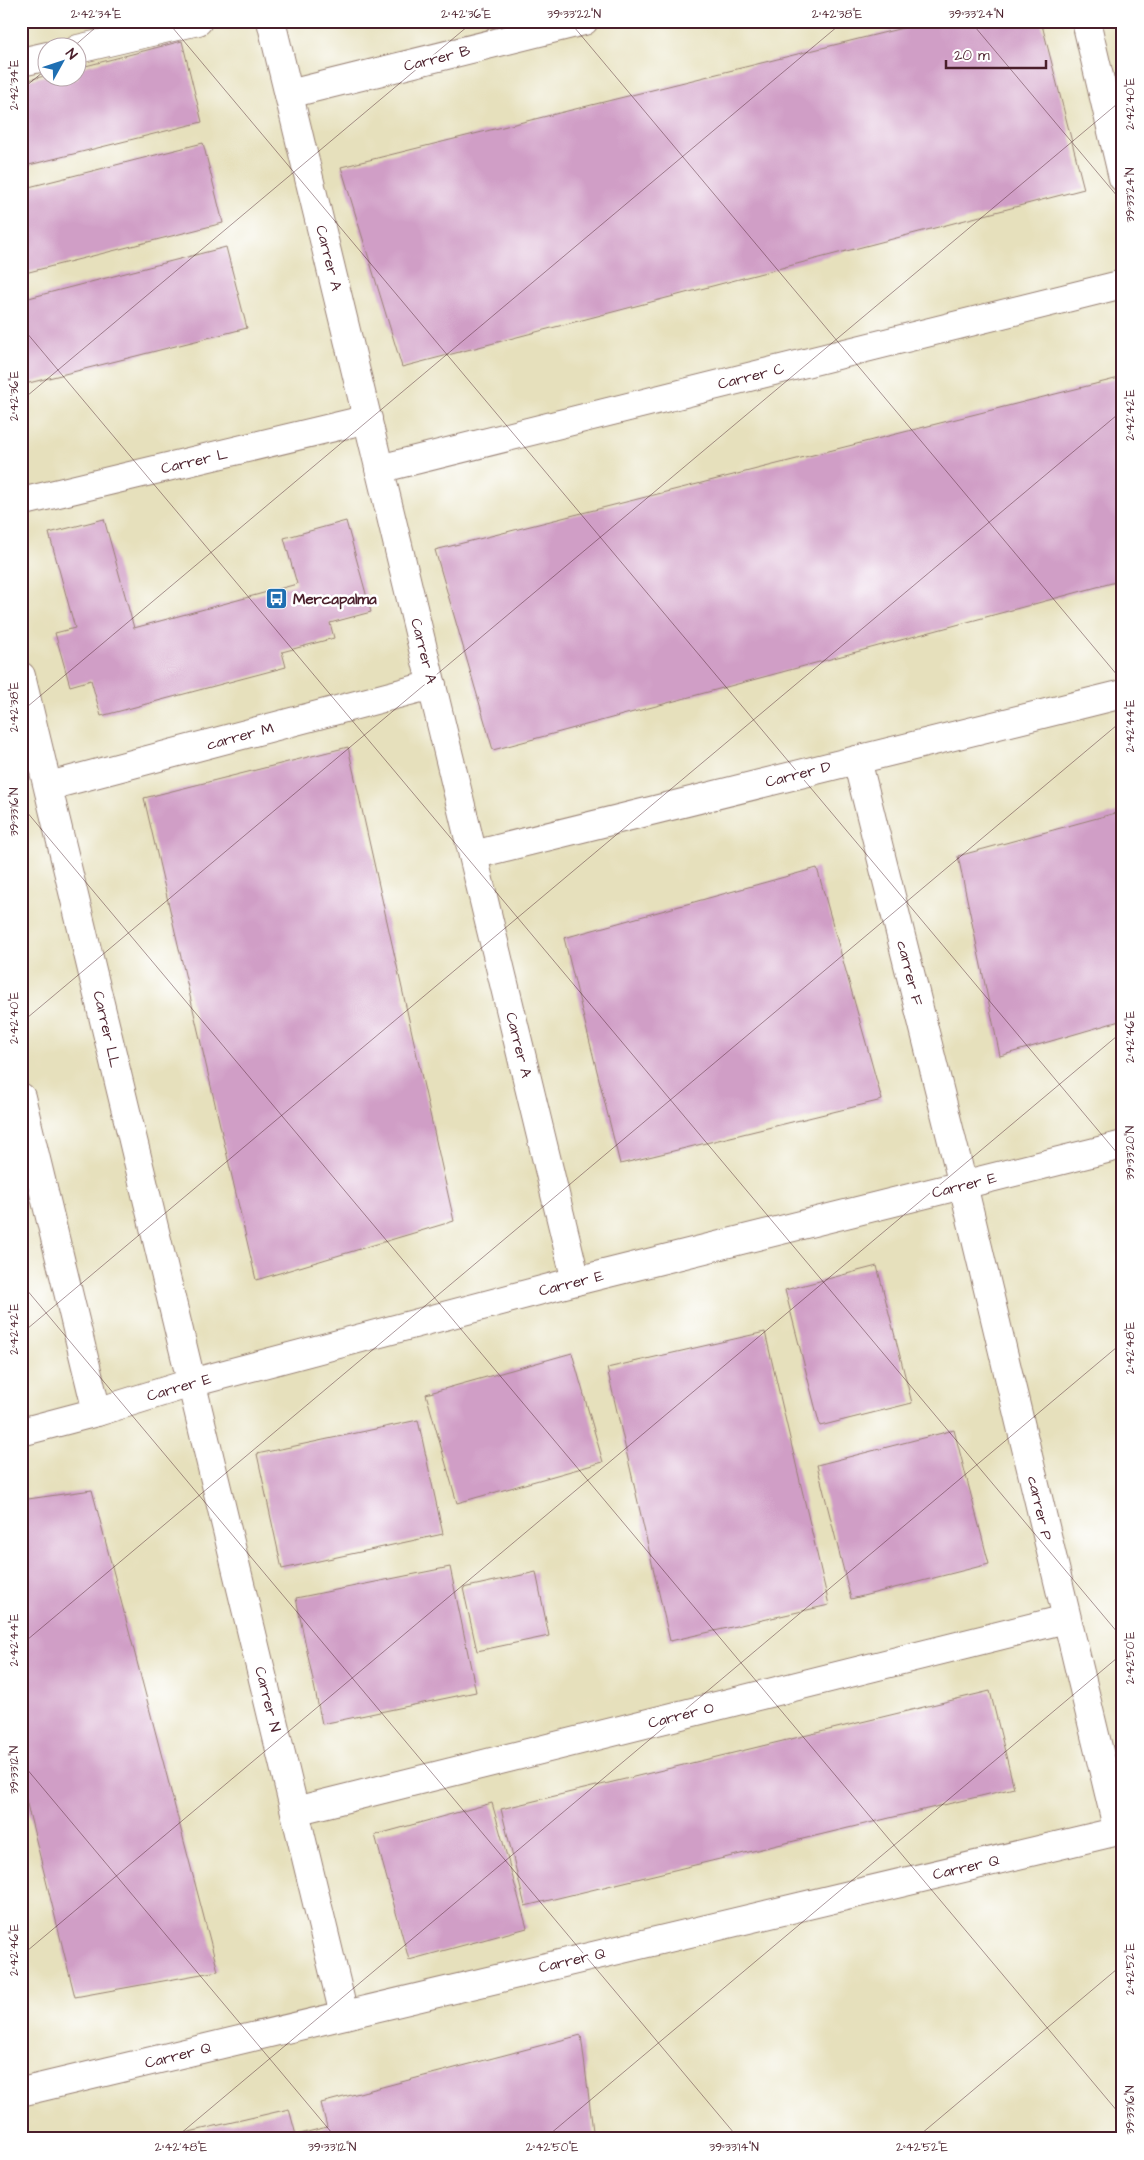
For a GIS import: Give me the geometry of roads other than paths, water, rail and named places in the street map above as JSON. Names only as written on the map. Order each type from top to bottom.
[{"type":"lane","points":[[88,47],[198,21]]},
{"type":"lane","name":"Carrer A","points":[[271,21],[576,1281]]},
{"type":"lane","name":"Carrer B","points":[[289,94],[584,21]]},
{"type":"lane","points":[[1086,21],[1123,178]]},
{"type":"lane","points":[[21,62],[38,58]]},
{"type":"lane","name":"Carrer C","points":[[380,469],[1123,284]]},
{"type":"lane","name":"Carrer L","points":[[21,502],[368,419]]},
{"type":"lane","name":"Carrer LL","points":[[21,676],[49,786],[191,1383]]},
{"type":"lane","name":"carrer M","points":[[49,786],[432,686]]},
{"type":"lane","name":"Carrer D","points":[[473,855],[1123,694]]},
{"type":"lane","name":"carrer F","points":[[857,760],[963,1185]]},
{"type":"lane","points":[[21,1097],[96,1412]]},
{"type":"lane","name":"Carrer E","points":[[21,1432],[96,1412],[191,1383],[576,1281],[1123,1145]]},
{"type":"lane","name":"carrer P","points":[[963,1185],[1066,1619],[1120,1830]]},
{"type":"lane","name":"Carrer N","points":[[191,1383],[344,2014]]},
{"type":"lane","name":"Carrer O","points":[[295,1811],[1066,1619]]},
{"type":"lane","name":"Carrer Q","points":[[21,2092],[1120,1830]]},
{"type":"place","name":"Mercapalma","points":[[277,599]]}]
